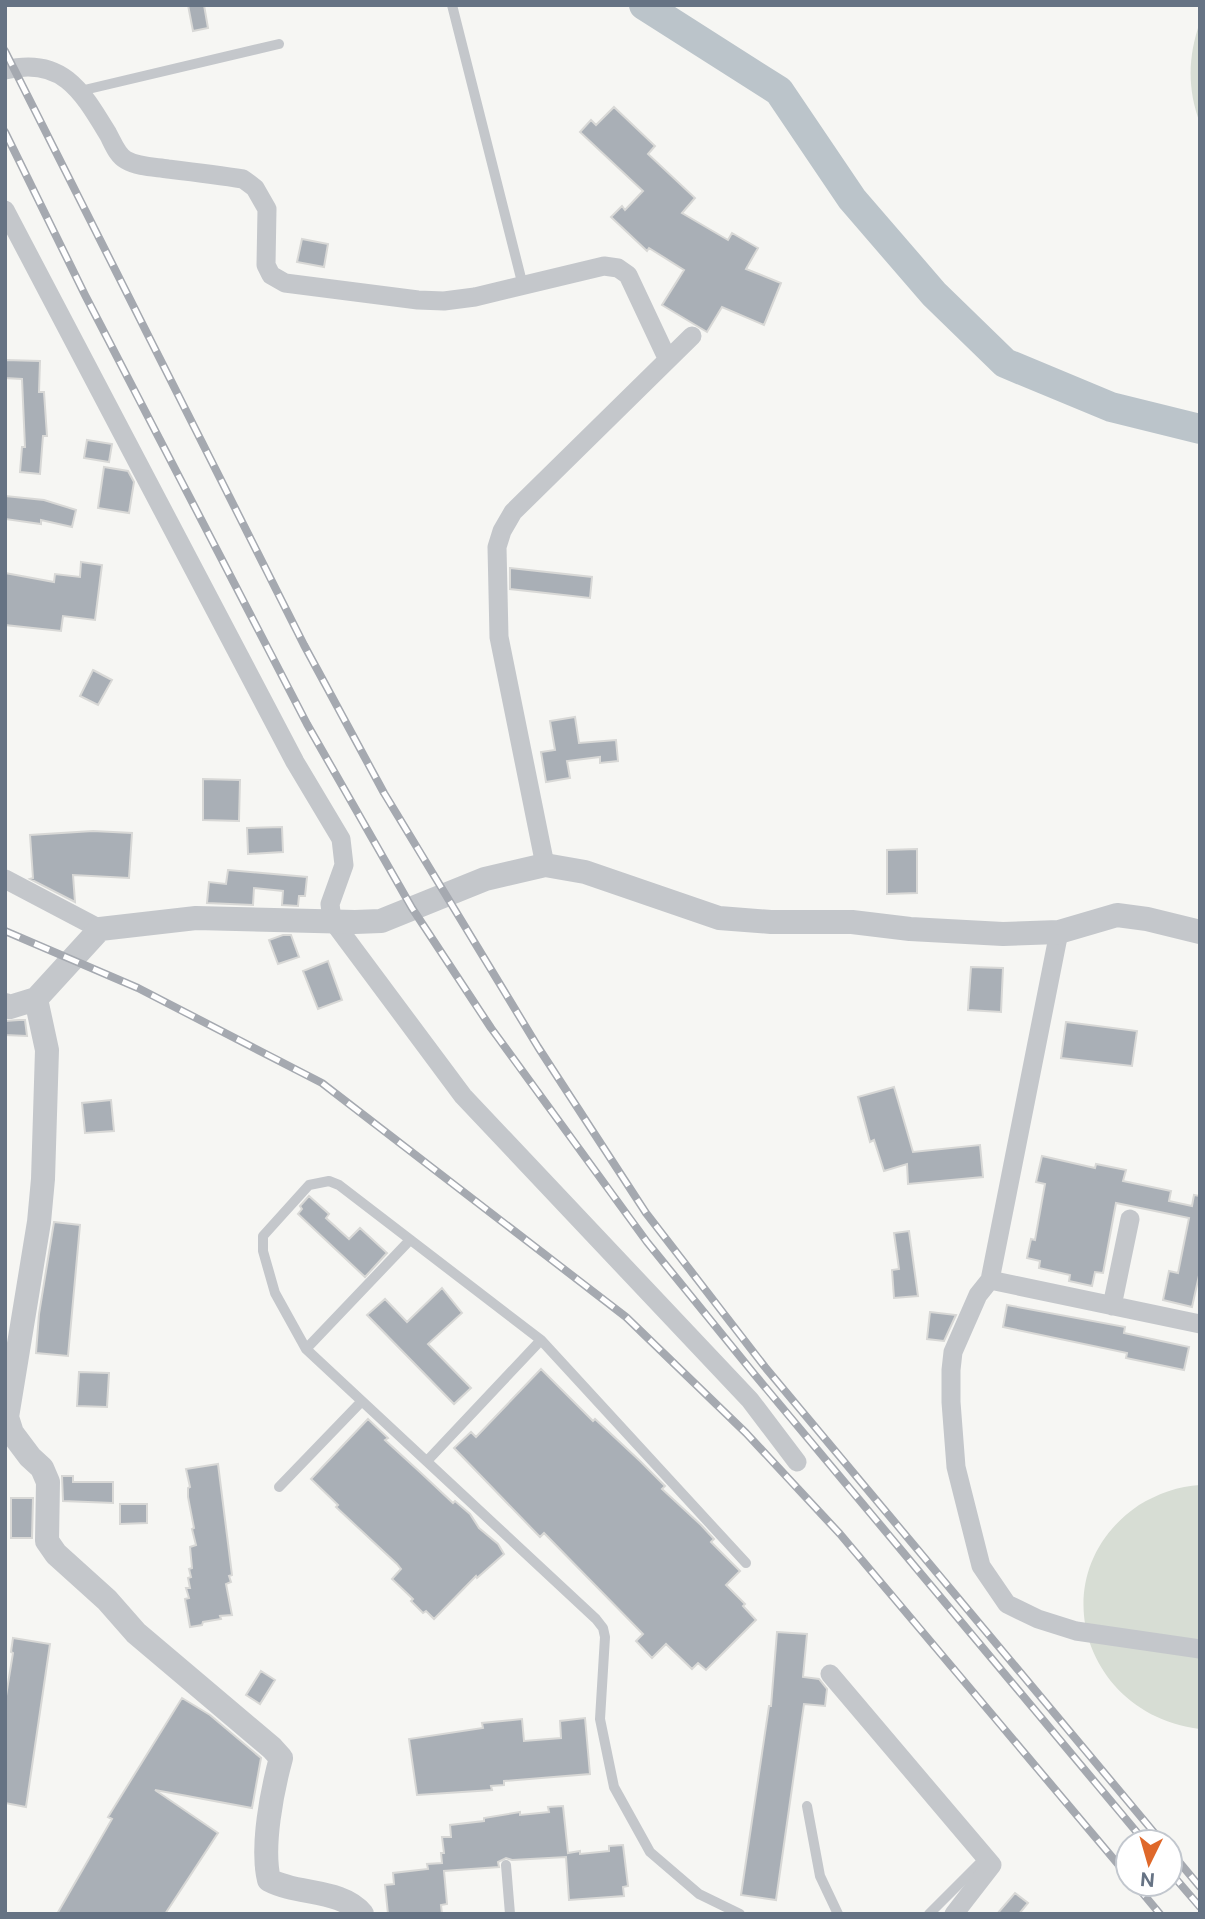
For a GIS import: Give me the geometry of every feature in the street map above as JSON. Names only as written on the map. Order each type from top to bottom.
[{"type":"street","points":[[5,71],[21,66],[41,66],[59,73],[80,90],[117,151],[126,160],[143,165],[243,179],[255,188],[267,209],[266,265],[271,275],[285,283],[444,301],[475,297],[604,267],[618,268],[628,275],[667,358]]},
{"type":"street","points":[[5,210],[295,762],[341,839],[344,865],[330,904],[332,920],[463,1096],[750,1400],[797,1462]]},
{"type":"street","points":[[545,865],[499,637],[497,547],[502,531],[513,512],[692,335]]},
{"type":"street","points":[[5,879],[100,929],[196,918],[381,920],[485,879],[545,865],[584,872],[719,918],[771,922],[852,922],[910,929],[1003,934],[1059,932],[1117,915],[1147,919],[1200,932]]},
{"type":"street","points":[[5,1005],[10,1007],[36,999],[100,929]]},
{"type":"street","points":[[1059,932],[989,1280],[978,1295],[953,1352],[951,1402],[956,1467],[981,1566],[1007,1604],[1038,1619],[1076,1631],[1200,1649]]},
{"type":"street","points":[[36,999],[47,1050],[43,1179],[39,1222],[8,1417],[12,1433],[42,1468],[48,1482],[47,1541],[56,1554],[107,1600],[136,1633],[281,1758],[275,1780],[265,1863],[269,1880],[282,1887],[344,1900],[362,1914]]},
{"type":"street","points":[[1112,1306],[1130,1219]]},
{"type":"street","points":[[989,1280],[1200,1324]]},
{"type":"street","points":[[830,1674],[992,1865],[954,1914]]},
{"type":"lane","points":[[452,5],[523,286]]},
{"type":"lane","points":[[80,90],[279,44]]},
{"type":"lane","points":[[740,1914],[699,1895],[650,1852],[614,1787],[600,1719],[606,1646],[603,1628],[519,1545],[306,1349],[275,1293],[262,1236],[309,1185],[328,1181],[340,1185],[541,1340],[746,1563]]},
{"type":"lane","points":[[306,1349],[410,1240]]},
{"type":"lane","points":[[426,1461],[541,1340]]},
{"type":"lane","points":[[279,1487],[361,1402]]},
{"type":"lane","points":[[807,1806],[820,1876],[838,1914]]},
{"type":"lane","points":[[929,1914],[986,1857]]},
{"type":"lane","points":[[506,1865],[510,1914]]},
{"type":"shaded area","points":[[1200,22],[1200,123],[1191,85],[1191,60]]},
{"type":"shaded area","points":[[1200,1485],[1200,1729],[1160,1718],[1127,1698],[1103,1670],[1088,1637],[1084,1602],[1090,1567],[1108,1534],[1146,1501],[1176,1489]]},
{"type":"building","points":[[188,5],[204,5],[208,28],[193,31]]},
{"type":"building","points":[[614,107],[655,146],[648,154],[695,198],[682,213],[728,240],[732,233],[758,248],[746,269],[781,283],[764,325],[722,307],[707,332],[662,305],[684,270],[649,248],[647,251],[611,217],[622,206],[625,210],[643,191],[580,132],[591,120],[596,125]]},
{"type":"building","points":[[302,239],[328,244],[324,267],[297,262]]},
{"type":"building","points":[[5,360],[40,361],[39,392],[44,392],[47,436],[43,436],[40,474],[20,472],[22,447],[25,447],[22,379],[5,378]]},
{"type":"building","points":[[87,440],[112,444],[109,462],[84,458]]},
{"type":"building","points":[[104,467],[128,471],[134,482],[129,513],[98,508]]},
{"type":"building","points":[[5,496],[44,500],[76,510],[72,527],[41,520],[41,524],[5,519]]},
{"type":"building","points":[[81,562],[102,565],[95,620],[63,616],[61,631],[5,625],[5,573],[54,582],[55,574],[80,577]]},
{"type":"building","points":[[510,568],[592,577],[590,598],[510,589]]},
{"type":"building","points":[[93,670],[112,680],[98,705],[80,696]]},
{"type":"building","points":[[575,717],[579,743],[616,740],[618,761],[600,763],[600,757],[567,761],[570,778],[546,782],[541,752],[555,750],[550,721]]},
{"type":"building","points":[[203,779],[240,780],[239,821],[203,820]]},
{"type":"building","points":[[282,827],[283,852],[248,854],[247,828]]},
{"type":"building","points":[[93,831],[132,833],[129,878],[73,875],[75,902],[30,879],[33,878],[30,835]]},
{"type":"building","points":[[917,849],[917,893],[887,894],[887,850]]},
{"type":"building","points":[[228,870],[307,877],[305,896],[299,896],[298,906],[282,905],[283,891],[254,888],[253,905],[207,903],[209,882],[226,884]]},
{"type":"building","points":[[291,935],[299,957],[278,964],[269,940]]},
{"type":"building","points":[[328,961],[342,1000],[318,1009],[303,971]]},
{"type":"building","points":[[971,967],[1003,968],[1001,1012],[968,1010]]},
{"type":"building","points":[[25,1020],[27,1036],[5,1035],[5,1021]]},
{"type":"building","points":[[1066,1022],[1137,1031],[1132,1066],[1061,1058]]},
{"type":"building","points":[[894,1087],[913,1152],[980,1145],[983,1177],[908,1184],[907,1164],[884,1171],[874,1140],[870,1142],[858,1097]]},
{"type":"building","points":[[111,1100],[114,1131],[85,1133],[82,1103]]},
{"type":"building","points":[[1042,1156],[1095,1168],[1096,1164],[1126,1170],[1123,1181],[1171,1191],[1169,1201],[1192,1206],[1194,1195],[1200,1196],[1200,1271],[1192,1307],[1163,1300],[1169,1271],[1178,1273],[1189,1218],[1116,1203],[1103,1273],[1095,1272],[1092,1286],[1069,1281],[1070,1275],[1039,1268],[1040,1261],[1027,1258],[1031,1239],[1035,1240],[1045,1184],[1036,1182]]},
{"type":"building","points":[[309,1196],[329,1214],[326,1218],[349,1239],[360,1228],[387,1253],[365,1277],[298,1214],[302,1209],[300,1206]]},
{"type":"building","points":[[54,1222],[80,1225],[68,1356],[36,1353],[39,1314]]},
{"type":"building","points":[[909,1231],[918,1296],[894,1298],[892,1270],[899,1269],[894,1233]]},
{"type":"building","points":[[442,1288],[462,1313],[428,1344],[471,1388],[454,1404],[367,1315],[385,1299],[407,1322]]},
{"type":"building","points":[[1007,1305],[1125,1327],[1124,1333],[1189,1347],[1184,1370],[1126,1358],[1127,1353],[1003,1327]]},
{"type":"building","points":[[930,1312],[956,1315],[944,1341],[927,1339]]},
{"type":"building","points":[[541,1369],[593,1421],[595,1419],[665,1486],[662,1489],[701,1525],[714,1539],[711,1542],[740,1571],[726,1585],[756,1620],[706,1670],[698,1663],[692,1669],[666,1644],[652,1658],[636,1641],[643,1634],[544,1533],[540,1537],[454,1448],[471,1432],[476,1437]]},
{"type":"building","points":[[79,1372],[109,1373],[107,1407],[77,1406]]},
{"type":"building","points":[[368,1419],[388,1438],[385,1440],[453,1503],[455,1501],[470,1514],[479,1528],[498,1544],[504,1554],[477,1578],[476,1576],[434,1619],[426,1611],[423,1613],[392,1579],[401,1569],[397,1564],[336,1507],[338,1505],[311,1479]]},
{"type":"building","points":[[218,1464],[232,1575],[229,1576],[231,1582],[226,1584],[232,1615],[220,1616],[221,1619],[190,1627],[185,1599],[189,1598],[186,1588],[190,1588],[188,1578],[191,1577],[189,1569],[192,1568],[190,1547],[196,1545],[186,1469]]},
{"type":"building","points":[[62,1476],[73,1476],[73,1482],[113,1482],[113,1503],[63,1501]]},
{"type":"building","points":[[11,1498],[33,1498],[32,1538],[11,1538]]},
{"type":"building","points":[[120,1504],[147,1504],[147,1523],[120,1524]]},
{"type":"building","points":[[777,1632],[807,1634],[803,1677],[819,1679],[827,1689],[825,1706],[804,1704],[776,1900],[741,1895],[771,1706]]},
{"type":"building","points":[[13,1638],[50,1644],[26,1807],[5,1803],[5,1702]]},
{"type":"building","points":[[261,1671],[275,1680],[260,1704],[246,1695]]},
{"type":"building","points":[[182,1698],[210,1715],[261,1758],[252,1808],[155,1790],[218,1833],[165,1914],[57,1914],[112,1819],[108,1817]]},
{"type":"building","points":[[585,1718],[590,1774],[504,1781],[504,1785],[491,1786],[492,1790],[417,1795],[409,1739],[483,1728],[482,1723],[522,1719],[524,1741],[561,1738],[560,1721]]},
{"type":"building","points":[[563,1806],[568,1853],[609,1851],[609,1846],[623,1845],[628,1886],[623,1887],[624,1896],[569,1900],[566,1857],[506,1858],[498,1862],[499,1867],[444,1871],[447,1904],[441,1905],[442,1914],[388,1914],[385,1885],[394,1884],[393,1873],[428,1869],[427,1864],[442,1863],[442,1837],[451,1837],[450,1825],[484,1821],[484,1818],[520,1812],[520,1815],[549,1812],[548,1807]]},
{"type":"building","points":[[1015,1893],[1028,1903],[1019,1914],[997,1914]]},
{"type":"waterway","points":[[644,5],[779,91],[852,199],[934,294],[1005,363],[1111,407],[1200,429]]},
{"type":"railway","points":[[5,51],[304,645],[384,793],[538,1047],[646,1213],[765,1367],[1150,1828]]},
{"type":"railway","points":[[5,132],[85,295],[307,724],[412,908],[491,1028],[647,1242],[1133,1828]]},
{"type":"railway","points":[[5,931],[138,988],[322,1083],[626,1317],[746,1433],[840,1534],[1114,1859]]},
{"type":"railway","points":[[1184,1868],[1200,1887]]},
{"type":"railway","points":[[1184,1888],[1200,1907]]},
{"type":"railway","points":[[1147,1898],[1160,1914]]}]
